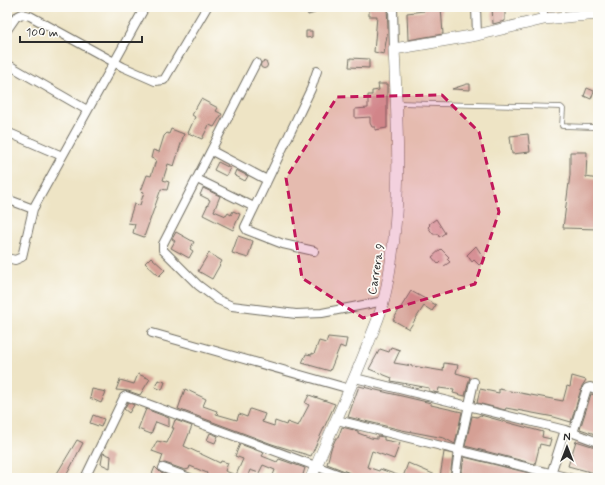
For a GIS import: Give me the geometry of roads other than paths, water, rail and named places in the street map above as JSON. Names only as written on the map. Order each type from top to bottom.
[{"type":"main road","points":[[394,49],[477,35],[544,19],[598,14]]},
{"type":"main road","name":"Carrera 9","points":[[311,478],[355,378],[384,301],[394,251],[397,196],[394,49]]},
{"type":"street","points":[[7,258],[15,260],[22,257],[34,209],[113,62],[145,7]]},
{"type":"street","points":[[7,30],[16,17],[22,14],[30,16],[113,62],[155,81],[164,80],[208,7]]},
{"type":"street","points":[[393,7],[394,49]]},
{"type":"street","points":[[476,7],[477,35]]},
{"type":"street","points":[[542,7],[544,19]]},
{"type":"street","points":[[256,63],[162,247],[163,250],[198,285],[218,300],[232,306],[296,314],[322,313],[384,301]]},
{"type":"street","points":[[7,64],[87,110]]},
{"type":"street","points":[[314,251],[283,244],[247,230],[246,224],[311,89],[317,71]]},
{"type":"street","points":[[7,132],[62,156]]},
{"type":"street","points":[[212,151],[267,180]]},
{"type":"street","points":[[197,179],[254,207]]},
{"type":"street","points":[[7,199],[34,209]]},
{"type":"street","points":[[152,333],[350,389]]},
{"type":"street","points":[[355,378],[569,432],[598,442]]},
{"type":"street","points":[[455,478],[459,450],[474,382]]},
{"type":"street","points":[[551,475],[587,388],[590,387],[598,390]]},
{"type":"street","points":[[85,478],[124,397],[126,396],[348,478]]},
{"type":"street","points":[[337,420],[459,450],[551,475],[570,478]]},
{"type":"street","points":[[163,468],[190,478]]},
{"type":"lane","points":[[396,103],[561,107],[563,109],[562,126],[592,127]]}]
